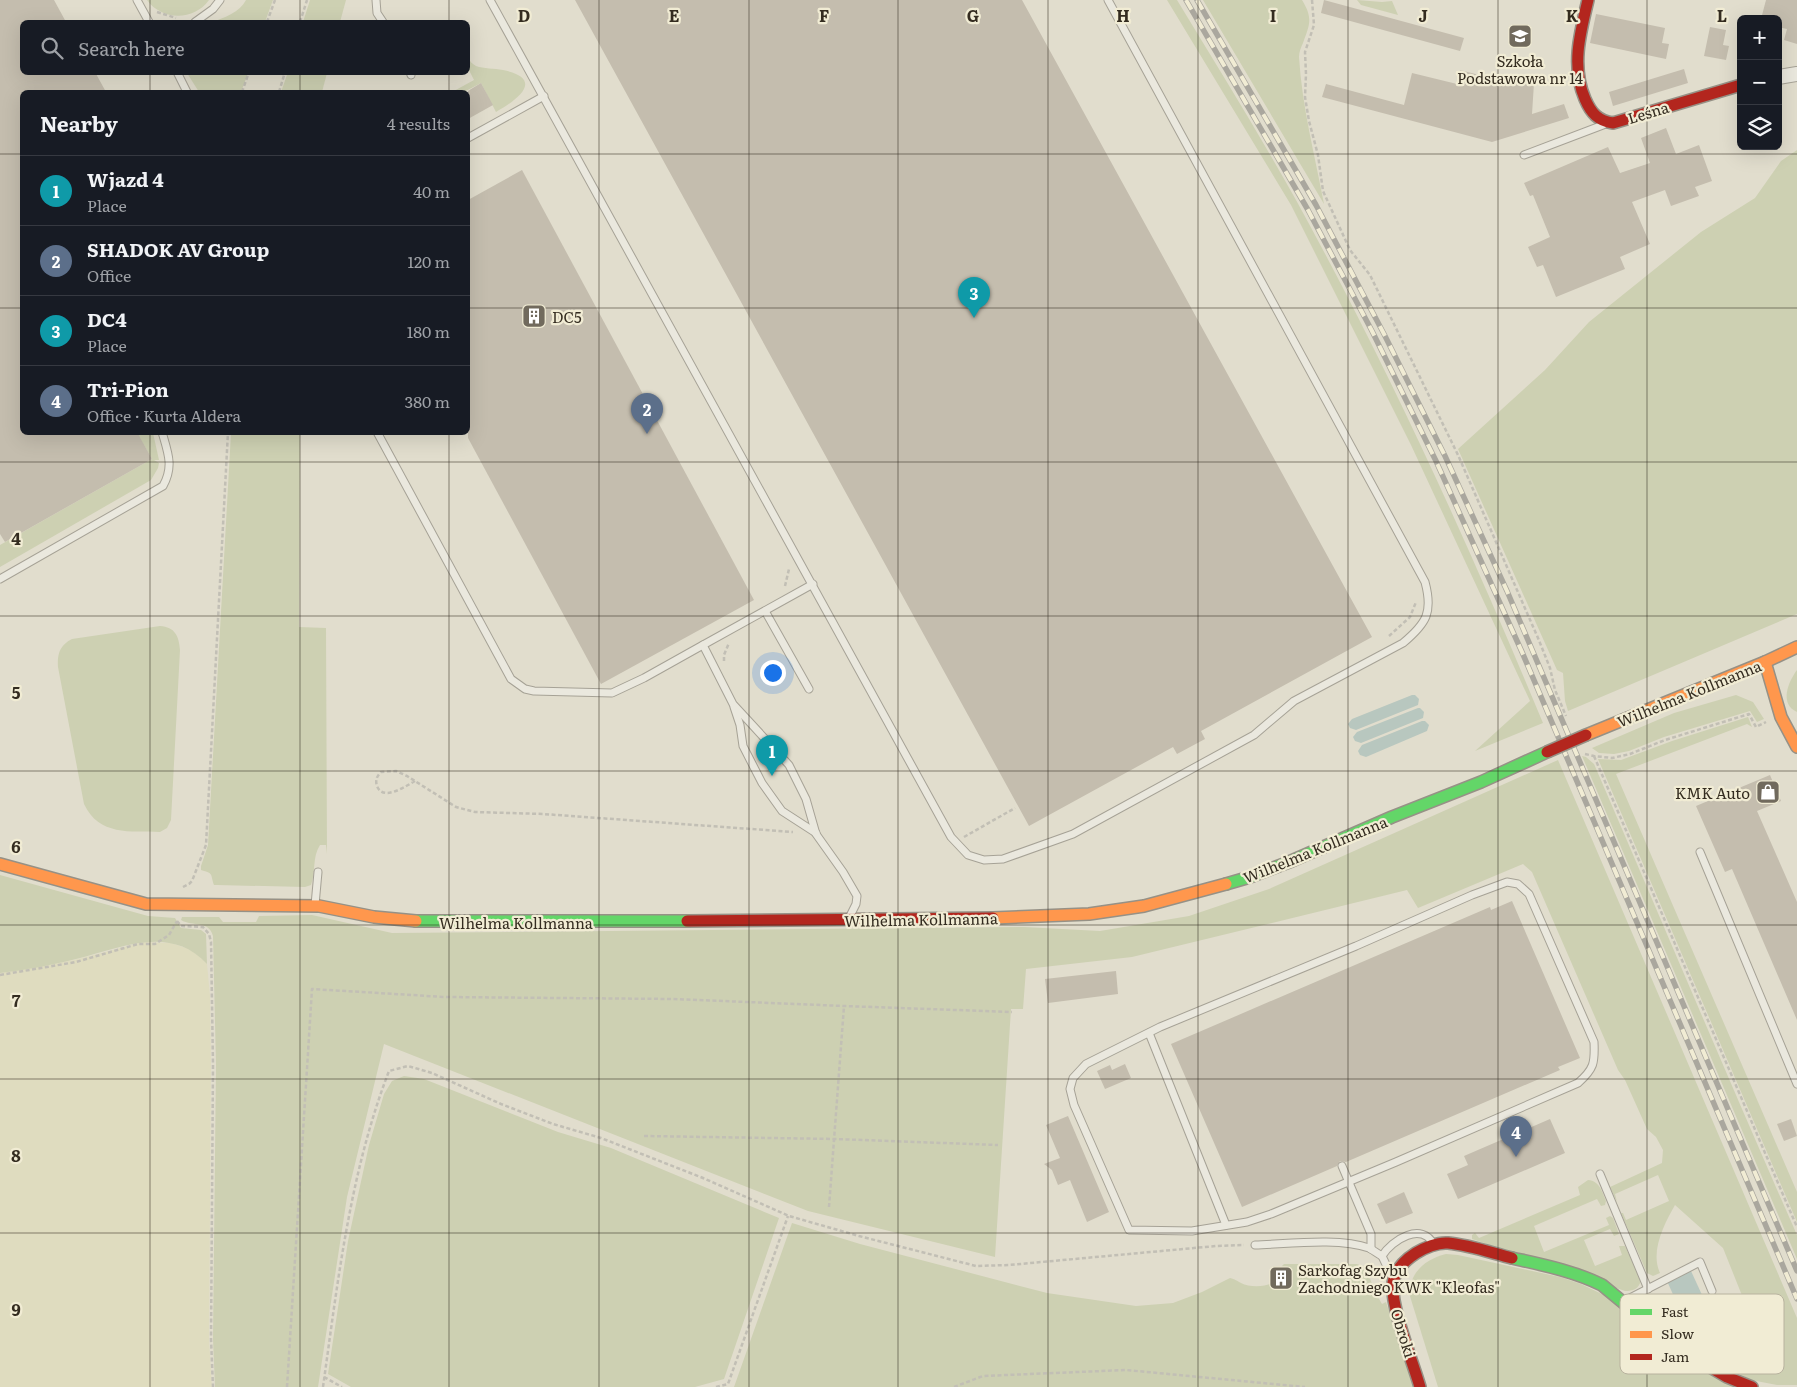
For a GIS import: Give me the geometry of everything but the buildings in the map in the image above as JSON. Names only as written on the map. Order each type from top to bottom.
[{"type":"street","points":[[1588,0],[1578,50],[1577,67],[1591,113],[1598,120],[1606,124]]},
{"type":"street","points":[[1782,76],[1797,74]]},
{"type":"street","name":"Leśna","points":[[1606,124],[1737,86]]},
{"type":"street","name":"Wilhelma Kollmanna","points":[[0,864],[140,904],[315,905],[374,917],[406,921],[1036,917],[1103,913],[1144,906],[1184,896],[1263,872],[1797,647]]},
{"type":"street","points":[[1765,662],[1781,719],[1793,734],[1797,747]]},
{"type":"street","points":[[1394,1279],[1403,1262],[1420,1251],[1434,1245],[1456,1244],[1570,1271],[1602,1285],[1620,1299]]},
{"type":"street","name":"Obroki","points":[[1394,1279],[1393,1298],[1420,1387]]},
{"type":"street","points":[[1722,1374],[1752,1387]]},
{"type":"lane","points":[[137,0],[148,20]]},
{"type":"lane","points":[[198,20],[214,9],[220,0]]},
{"type":"lane","points":[[376,0],[377,12],[382,20]]},
{"type":"lane","points":[[490,0],[951,837],[968,855],[984,860],[1003,859],[1073,834],[1254,735],[1294,701],[1403,643],[1418,631],[1426,617],[1429,598],[1425,582],[1108,0]]},
{"type":"lane","points":[[179,75],[187,90]]},
{"type":"lane","points":[[470,137],[544,96]]},
{"type":"lane","points":[[1524,155],[1606,124]]},
{"type":"lane","points":[[0,579],[163,486],[168,477],[170,467],[163,435]]},
{"type":"lane","points":[[379,435],[512,679],[519,686],[534,691],[612,693],[644,678],[813,584]]},
{"type":"lane","points":[[765,611],[809,689]]},
{"type":"lane","points":[[703,645],[733,704],[740,725],[743,746],[762,783],[782,811],[816,834],[844,872],[857,896],[856,904],[848,919]]},
{"type":"lane","points":[[733,704],[789,765],[806,799],[816,834]]},
{"type":"lane","points":[[1700,852],[1797,1084]]},
{"type":"lane","points":[[315,905],[318,872]]},
{"type":"lane","points":[[1506,882],[1518,884],[1529,894],[1594,1042],[1595,1059],[1588,1074],[1578,1083],[1348,1181],[1271,1214],[1247,1222],[1192,1230],[1129,1230],[1074,1105],[1070,1088],[1073,1078],[1086,1064],[1149,1033],[1496,885],[1506,882]]},
{"type":"lane","points":[[1149,1033],[1226,1225]]},
{"type":"lane","points":[[1342,1166],[1371,1234],[1371,1249]]},
{"type":"lane","points":[[1600,1174],[1648,1289]]},
{"type":"lane","points":[[1382,1256],[1388,1247],[1396,1241],[1419,1233],[1431,1238],[1434,1245]]},
{"type":"lane","points":[[1255,1245],[1329,1243],[1362,1246],[1382,1256],[1394,1279]]},
{"type":"lane","points":[[1638,1294],[1700,1262],[1712,1291]]},
{"type":"path","points":[[268,20],[275,0]]},
{"type":"path","points":[[301,20],[307,0]]},
{"type":"path","points":[[1312,1],[1314,25],[1305,52],[1305,97],[1318,155],[1323,191],[1350,250],[1370,276],[1458,455],[1538,638],[1550,668],[1555,690],[1566,716]]},
{"type":"path","points":[[153,10],[176,18]]},
{"type":"path","points":[[243,90],[248,75]]},
{"type":"path","points":[[280,90],[284,75]]},
{"type":"path","points":[[180,888],[192,881],[206,845],[228,435]]},
{"type":"path","points":[[1386,639],[1410,617],[1417,595]]},
{"type":"path","points":[[724,665],[724,655],[732,638]]},
{"type":"path","points":[[1584,753],[1612,758],[1630,754],[1665,740],[1749,714],[1756,726],[1766,722]]},
{"type":"path","points":[[1594,756],[1797,1227]]},
{"type":"path","points":[[416,781],[393,792],[385,793],[376,784],[377,777],[381,772],[388,770],[401,773],[416,781],[456,807],[475,812],[543,814],[816,834]]},
{"type":"path","points":[[968,844],[964,837],[1015,808]]},
{"type":"path","points":[[177,915],[178,924],[181,926],[203,927],[209,934],[211,942],[213,1065],[211,1339],[213,1387]]},
{"type":"path","points":[[0,975],[76,962],[138,944],[155,944],[169,935],[177,920]]},
{"type":"path","points":[[287,1387],[312,989],[445,997],[674,999],[1012,1012]]},
{"type":"path","points":[[829,1207],[844,1006]]},
{"type":"path","points":[[323,1387],[350,1213],[369,1130],[389,1070],[408,1066],[432,1073],[501,1104],[553,1124],[600,1138],[703,1178],[788,1216],[976,1266],[1009,1265],[1216,1246],[1255,1245]]},
{"type":"path","points":[[644,1136],[835,1139],[998,1145]]},
{"type":"path","points":[[716,1387],[728,1384],[788,1216]]},
{"type":"path","points":[[954,1387],[983,1376],[1126,1370],[1305,1387]]},
{"type":"path","points":[[324,1377],[342,1387]]},
{"type":"shaded area","points":[[1412,695],[1419,699],[1418,705],[1356,730],[1350,728],[1348,724],[1352,719]]},
{"type":"shaded area","points":[[1418,708],[1424,712],[1423,718],[1361,743],[1355,741],[1353,737],[1357,732]]},
{"type":"shaded area","points":[[1422,721],[1429,725],[1427,731],[1366,757],[1360,755],[1358,751],[1362,745]]},
{"type":"shaded area","points":[[144,942],[171,943],[189,949],[207,964],[210,996],[211,1064],[209,1340],[212,1387],[0,1387],[0,973],[74,960]]},
{"type":"shaded area","points":[[1691,1271],[1702,1294],[1673,1294],[1667,1281]]},
{"type":"green space","points":[[147,0],[209,0],[195,12],[178,16],[161,12]]},
{"type":"green space","points":[[246,0],[273,0],[266,20],[217,20],[236,11]]},
{"type":"green space","points":[[310,0],[346,0],[341,20],[304,20]]},
{"type":"green space","points":[[1167,0],[1177,0],[1267,149],[1330,264],[1427,458],[1543,723],[1475,751],[1530,701],[1411,445],[1291,205]]},
{"type":"green space","points":[[1203,0],[1302,0],[1308,12],[1309,21],[1299,53],[1301,76],[1306,113],[1324,204]]},
{"type":"green space","points":[[1357,0],[1392,1],[1398,15],[1361,5]]},
{"type":"green space","points":[[470,60],[482,68],[503,70],[516,74],[523,79],[525,84],[524,90],[519,96],[496,112],[481,83],[468,90],[456,90],[474,80],[470,72]]},
{"type":"green space","points":[[188,75],[247,75],[242,90],[198,90]]},
{"type":"green space","points":[[287,75],[326,75],[323,90],[282,90]]},
{"type":"green space","points":[[1797,150],[1797,614],[1568,711],[1565,701],[1563,673],[1557,670],[1458,449],[1545,370],[1589,322],[1701,232],[1755,198],[1781,161]]},
{"type":"green space","points":[[138,435],[153,435],[159,460],[154,460],[159,463],[151,480],[0,567],[0,545],[152,459]]},
{"type":"green space","points":[[231,435],[300,435],[299,627],[326,628],[327,854],[326,845],[320,845],[316,854],[311,885],[305,887],[214,885],[211,874],[201,870],[208,845]]},
{"type":"green space","points":[[160,626],[173,630],[179,640],[180,650],[171,820],[167,828],[160,832],[116,830],[98,822],[84,804],[58,667],[58,658],[62,647],[72,639]]},
{"type":"green space","points":[[1797,670],[1797,712],[1788,704],[1787,692],[1788,686]]},
{"type":"green space","points":[[1736,695],[1753,702],[1764,719],[1757,722],[1750,711],[1664,737],[1629,751],[1614,754],[1599,753],[1592,748],[1674,713]]},
{"type":"green space","points":[[1748,717],[1752,727],[1747,724],[1616,774],[1797,1192],[1797,1222],[1598,759],[1621,760],[1672,741]]},
{"type":"green space","points":[[1582,756],[1594,764],[1797,1235],[1797,1259]]},
{"type":"green space","points":[[1558,760],[1797,1318],[1797,1385],[1777,1385],[1751,1380],[1739,1374],[1784,1374],[1784,1294],[1742,1294],[1723,1248],[1675,1205],[1663,1229],[1657,1247],[1657,1265],[1660,1273],[1653,1276],[1647,1273],[1621,1213],[1623,1213],[1626,1220],[1669,1201],[1658,1175],[1615,1194],[1617,1202],[1610,1187],[1662,1163],[1663,1150],[1656,1137],[1647,1129],[1625,1080],[1618,1070],[1532,872],[1523,864],[1418,908],[1407,890],[1132,957],[1026,969],[1023,1009],[1011,1009],[995,1257],[808,1211],[384,1044],[347,1197],[318,1387],[215,1387],[213,1339],[216,1065],[213,936],[208,928],[181,920],[182,917],[219,917],[223,922],[256,922],[259,916],[312,915],[392,933],[1024,927],[1100,931],[1189,916],[1269,889]]},
{"type":"green space","points":[[0,875],[148,916],[175,918],[181,928],[201,930],[206,934],[207,964],[193,952],[177,945],[161,942],[144,942],[58,963],[0,973]]},
{"type":"green space","points":[[404,1076],[424,1079],[558,1132],[611,1148],[779,1218],[724,1379],[695,1387],[351,1387],[328,1374],[348,1241],[369,1145],[384,1094],[392,1081]]},
{"type":"green space","points":[[1588,1180],[1595,1182],[1600,1188],[1606,1201],[1605,1205],[1601,1206],[1597,1199],[1534,1226],[1544,1252],[1609,1225],[1606,1218],[1610,1216],[1613,1218],[1619,1234],[1614,1236],[1610,1229],[1584,1240],[1595,1266],[1622,1255],[1619,1246],[1625,1246],[1641,1280],[1639,1286],[1635,1289],[1625,1291],[1472,1239],[1472,1235],[1475,1233],[1479,1238],[1580,1195],[1578,1187]]},
{"type":"green space","points":[[792,1223],[860,1244],[1047,1293],[1136,1306],[1173,1303],[1202,1292],[1230,1278],[1245,1285],[1264,1286],[1276,1281],[1277,1287],[1285,1287],[1285,1274],[1279,1274],[1284,1264],[1357,1264],[1366,1268],[1375,1292],[1382,1304],[1386,1302],[1414,1387],[734,1387]]},
{"type":"green space","points":[[1446,1254],[1458,1255],[1560,1277],[1581,1284],[1606,1296],[1620,1306],[1620,1374],[1716,1374],[1734,1387],[1438,1387],[1409,1293],[1410,1285],[1416,1272],[1426,1263]]},
{"type":"railway","points":[[1186,0],[1308,210],[1372,331],[1436,461],[1522,652],[1797,1299]]},
{"type":"railway","points":[[1197,0],[1316,205],[1384,334],[1445,456],[1507,591],[1797,1271]]},
{"type":"traffic: fast","points":[[1226,884],[1289,862],[1392,817],[1481,782],[1547,752]]},
{"type":"traffic: fast","points":[[416,921],[687,921]]},
{"type":"traffic: fast","points":[[1512,1258],[1569,1272],[1591,1280],[1602,1285],[1620,1300]]},
{"type":"traffic: slow","points":[[1586,735],[1765,662],[1797,647]]},
{"type":"traffic: slow","points":[[1765,662],[1781,717],[1797,747]]},
{"type":"traffic: slow","points":[[0,864],[146,904],[319,906],[374,917],[416,921]]},
{"type":"traffic: slow","points":[[993,918],[1089,914],[1144,906],[1226,884]]},
{"type":"traffic: jam","points":[[1588,0],[1578,50],[1578,75],[1587,104],[1599,118],[1613,123],[1737,86]]},
{"type":"traffic: jam","points":[[1547,752],[1586,735]]},
{"type":"traffic: jam","points":[[687,921],[993,918]]},
{"type":"traffic: jam","points":[[1420,1387],[1395,1305],[1393,1283],[1398,1270],[1419,1251],[1440,1243],[1464,1245],[1512,1258]]},
{"type":"traffic: jam","points":[[1722,1374],[1752,1387]]},
{"type":"place","name":"Szkoła Podstawowa nr 14","points":[[1520,36]]},
{"type":"place","name":"DC5","points":[[534,316]]},
{"type":"place","name":"DC4","points":[[974,318]]},
{"type":"place","name":"SHADOK AV Group","points":[[647,434]]},
{"type":"place","name":"Wjazd 4","points":[[772,776]]},
{"type":"place","name":"KMK Auto","points":[[1768,792]]},
{"type":"place","name":"Tri-Pion","points":[[1516,1157]]},
{"type":"place","name":"Sarkofag Szybu Zachodniego KWK \"Kleofas\"","points":[[1281,1278]]}]
